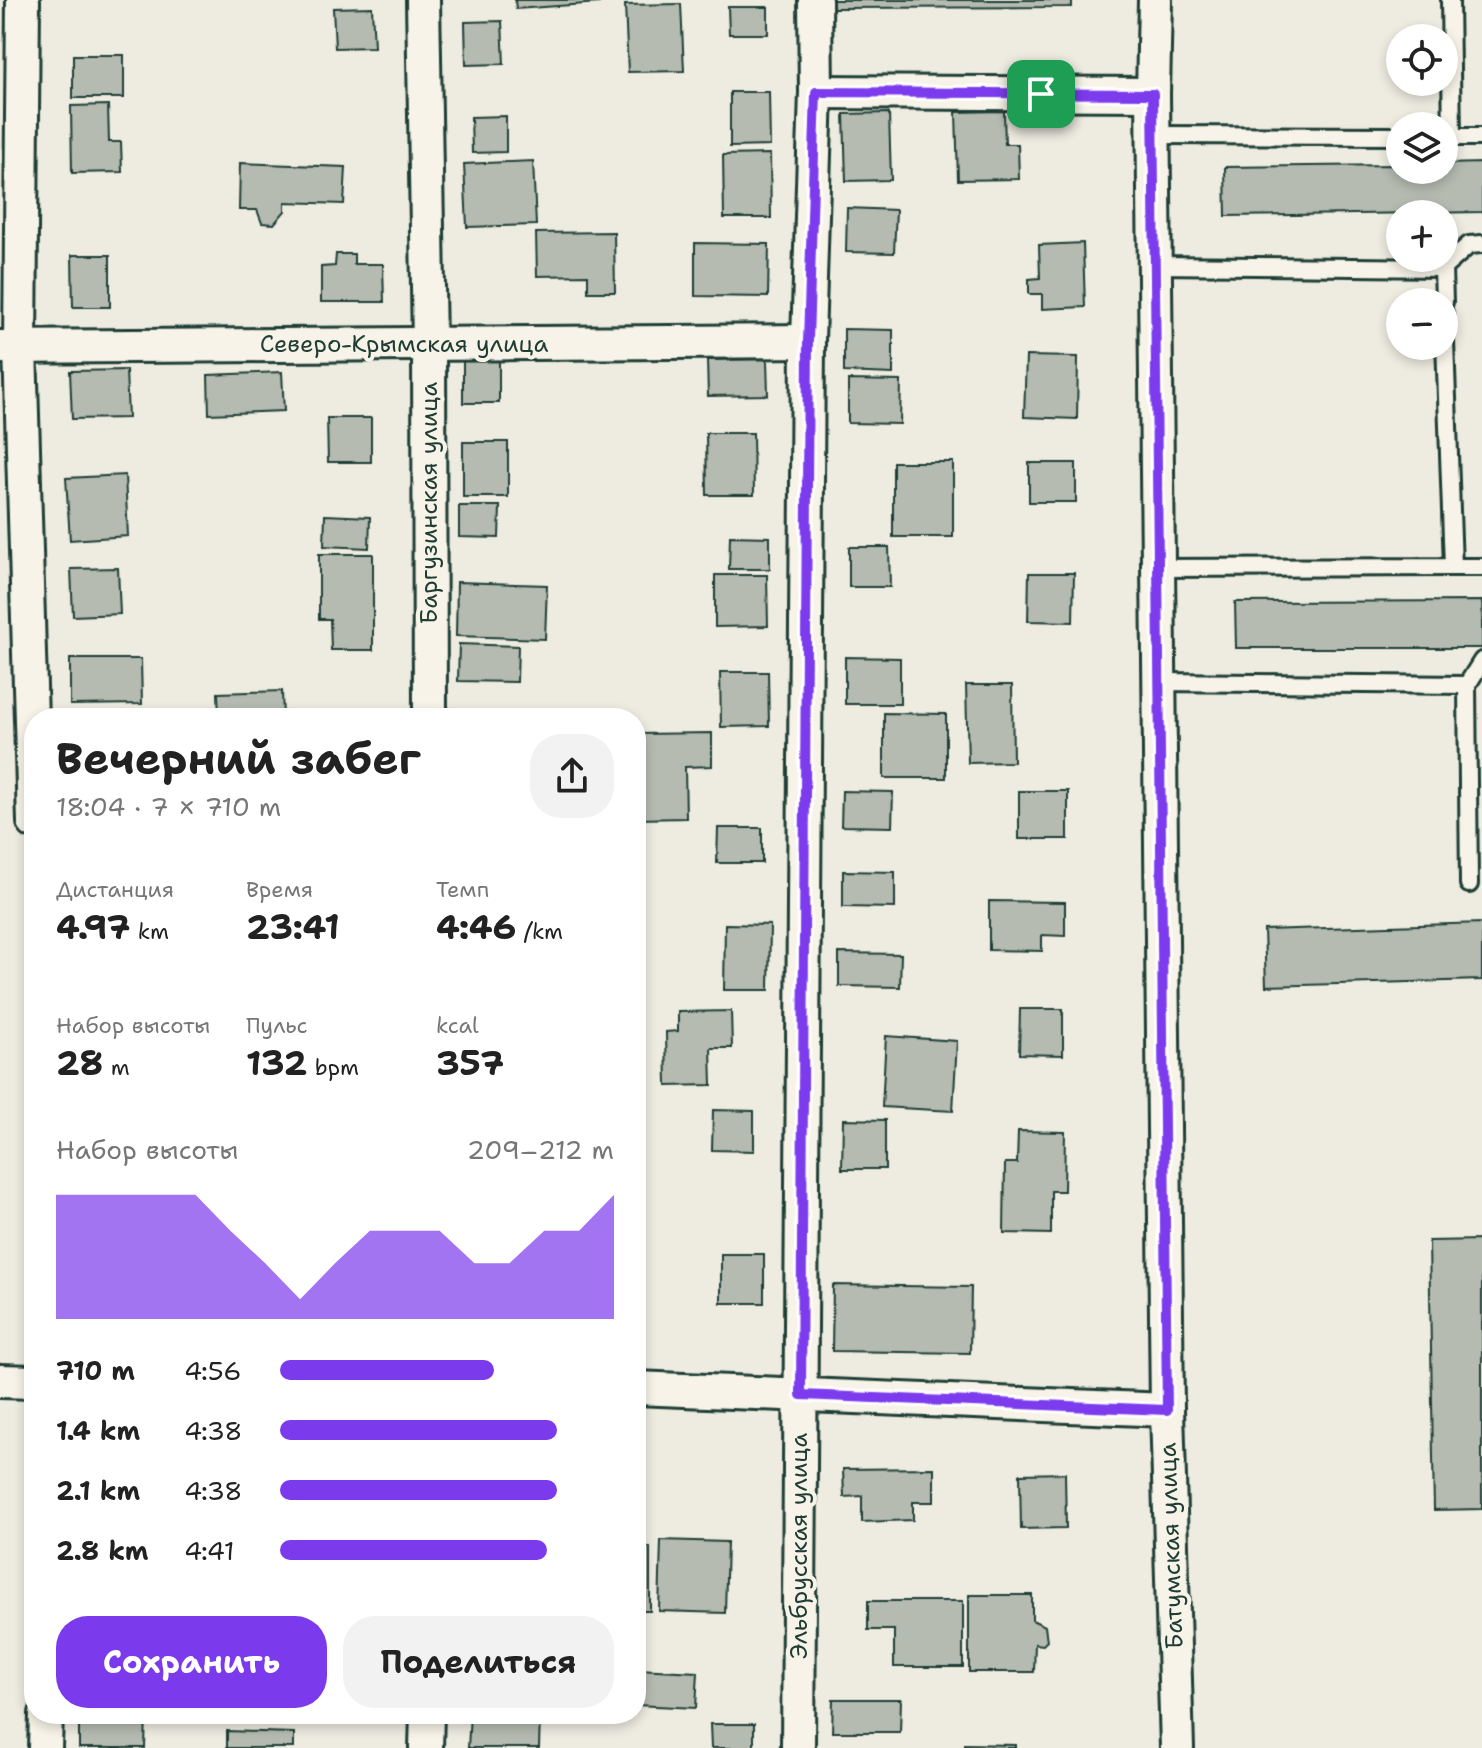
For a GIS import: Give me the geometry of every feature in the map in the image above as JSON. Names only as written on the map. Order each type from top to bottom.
[{"type":"street","points":[[23,0],[10,347],[28,708]]},
{"type":"street","name":"Баргузинская улица","points":[[423,0],[429,344],[430,708]]},
{"type":"street","name":"Эльбрусская улица","points":[[798,1748],[808,341],[816,92],[815,0]]},
{"type":"street","name":"Батумская улица","points":[[1155,0],[1153,94],[1167,1410],[1177,1748]]},
{"type":"street","points":[[816,92],[1153,94]]},
{"type":"street","name":"Северо-Крымская улица","points":[[10,347],[808,341]]},
{"type":"street","points":[[0,1381],[24,1382]]},
{"type":"street","points":[[646,1388],[1167,1410]]},
{"type":"street","points":[[45,1748],[46,1724]]},
{"type":"street","points":[[426,1748],[427,1724]]},
{"type":"lane","points":[[1448,112],[1450,0]]},
{"type":"lane","points":[[1154,135],[1386,136]]},
{"type":"lane","points":[[1458,137],[1482,137]]},
{"type":"lane","points":[[1458,255],[1469,245],[1482,244]]},
{"type":"lane","points":[[1155,265],[1386,267]]},
{"type":"lane","points":[[1446,360],[1453,567]]},
{"type":"lane","points":[[1158,568],[1482,567]]},
{"type":"lane","points":[[1469,884],[1467,685],[1482,661]]},
{"type":"lane","points":[[1160,682],[1467,685]]},
{"type":"building","points":[[515,0],[599,0],[599,3],[516,9]]},
{"type":"building","points":[[832,0],[1072,0],[1072,7],[833,8]]},
{"type":"building","points":[[681,4],[684,71],[628,72],[625,5]]},
{"type":"building","points":[[372,7],[374,47],[335,48],[333,8]]},
{"type":"building","points":[[728,7],[768,7],[768,34],[729,34]]},
{"type":"building","points":[[502,21],[504,64],[466,65],[465,22]]},
{"type":"building","points":[[73,55],[124,55],[124,98],[73,98]]},
{"type":"building","points":[[730,92],[769,92],[770,146],[730,147]]},
{"type":"building","points":[[108,105],[109,142],[121,142],[122,172],[72,173],[71,106]]},
{"type":"building","points":[[1004,111],[1005,144],[1018,144],[1019,179],[958,180],[956,112]]},
{"type":"building","points":[[889,113],[891,180],[846,181],[844,114]]},
{"type":"building","points":[[506,116],[506,152],[472,153],[471,117]]},
{"type":"building","points":[[770,154],[771,218],[724,218],[723,155]]},
{"type":"building","points":[[533,161],[536,225],[467,227],[464,164]]},
{"type":"building","points":[[240,163],[346,167],[344,204],[285,202],[285,211],[274,224],[262,223],[257,210],[239,210]]},
{"type":"building","points":[[1482,163],[1482,212],[1458,212],[1458,200],[1386,200],[1386,214],[1226,216],[1225,167],[1386,165],[1386,184],[1458,184],[1458,164]]},
{"type":"building","points":[[847,208],[896,210],[894,253],[846,252]]},
{"type":"building","points":[[614,232],[615,292],[588,292],[588,275],[537,276],[536,233]]},
{"type":"building","points":[[695,243],[769,244],[768,297],[695,296]]},
{"type":"building","points":[[1083,243],[1085,307],[1042,309],[1042,294],[1029,294],[1029,279],[1040,278],[1039,245]]},
{"type":"building","points":[[336,254],[354,254],[354,264],[383,264],[384,302],[321,302],[321,267],[335,266]]},
{"type":"building","points":[[72,255],[110,255],[110,307],[73,307]]},
{"type":"building","points":[[844,329],[893,330],[893,374],[844,372]]},
{"type":"building","points":[[1026,356],[1078,357],[1077,419],[1024,417]]},
{"type":"building","points":[[767,359],[768,395],[708,396],[707,360]]},
{"type":"building","points":[[463,361],[499,361],[499,403],[463,403]]},
{"type":"building","points":[[126,370],[128,418],[72,419],[70,371]]},
{"type":"building","points":[[282,372],[284,411],[209,414],[208,375]]},
{"type":"building","points":[[848,380],[901,381],[900,424],[848,423]]},
{"type":"building","points":[[327,418],[371,418],[371,462],[328,462]]},
{"type":"building","points":[[706,433],[753,433],[754,495],[707,495]]},
{"type":"building","points":[[463,442],[508,442],[508,497],[463,497]]},
{"type":"building","points":[[893,462],[953,462],[953,537],[893,537]]},
{"type":"building","points":[[1029,463],[1076,463],[1076,502],[1029,502]]},
{"type":"building","points":[[125,475],[128,536],[70,540],[66,478]]},
{"type":"building","points":[[459,506],[500,506],[499,538],[459,537]]},
{"type":"building","points":[[325,515],[370,517],[369,548],[324,546]]},
{"type":"building","points":[[730,536],[770,537],[770,569],[729,569]]},
{"type":"building","points":[[849,547],[889,547],[890,587],[849,587]]},
{"type":"building","points":[[319,554],[373,554],[373,650],[331,650],[330,619],[319,619]]},
{"type":"building","points":[[118,568],[120,614],[73,616],[71,569]]},
{"type":"building","points":[[1029,573],[1074,573],[1073,622],[1028,621]]},
{"type":"building","points":[[715,575],[767,575],[768,626],[715,627]]},
{"type":"building","points":[[457,582],[547,585],[545,639],[456,636]]},
{"type":"building","points":[[1482,601],[1482,648],[1236,648],[1235,602]]},
{"type":"building","points":[[459,644],[518,646],[517,682],[458,681]]},
{"type":"building","points":[[845,657],[900,658],[900,704],[845,704]]},
{"type":"building","points":[[70,659],[141,659],[142,704],[70,705]]},
{"type":"building","points":[[720,672],[768,672],[769,726],[721,727]]},
{"type":"building","points":[[966,685],[1012,685],[1013,762],[968,763]]},
{"type":"building","points":[[282,691],[283,708],[219,708],[218,693]]},
{"type":"building","points":[[884,713],[946,714],[946,778],[884,778]]},
{"type":"building","points":[[712,733],[712,766],[685,767],[686,818],[646,819],[646,734]]},
{"type":"building","points":[[842,791],[893,792],[892,827],[841,826]]},
{"type":"building","points":[[1019,791],[1068,791],[1068,839],[1019,839]]},
{"type":"building","points":[[718,828],[762,828],[762,863],[717,863]]},
{"type":"building","points":[[843,871],[895,872],[895,908],[843,907]]},
{"type":"building","points":[[989,901],[1065,902],[1065,936],[1042,935],[1042,951],[989,950]]},
{"type":"building","points":[[1482,923],[1482,980],[1266,986],[1264,930]]},
{"type":"building","points":[[725,924],[770,925],[769,990],[724,990]]},
{"type":"building","points":[[839,953],[901,954],[900,987],[839,986]]},
{"type":"building","points":[[1020,1009],[1063,1009],[1063,1055],[1019,1054]]},
{"type":"building","points":[[731,1011],[732,1048],[711,1048],[712,1085],[667,1086],[666,1032],[678,1031],[678,1012]]},
{"type":"building","points":[[886,1036],[957,1041],[953,1111],[882,1107]]},
{"type":"building","points":[[713,1110],[754,1111],[754,1151],[712,1150]]},
{"type":"building","points":[[843,1119],[885,1120],[885,1169],[842,1169]]},
{"type":"building","points":[[1018,1131],[1065,1132],[1064,1191],[1051,1191],[1051,1234],[1004,1233],[1005,1163],[1017,1163]]},
{"type":"building","points":[[1482,1240],[1482,1509],[1434,1510],[1429,1241]]},
{"type":"building","points":[[721,1254],[764,1254],[764,1303],[721,1303]]},
{"type":"building","points":[[833,1285],[971,1287],[970,1353],[832,1351]]},
{"type":"building","points":[[934,1468],[934,1502],[913,1502],[913,1520],[862,1522],[862,1496],[844,1497],[843,1469]]},
{"type":"building","points":[[1065,1473],[1066,1528],[1021,1529],[1020,1474]]},
{"type":"building","points":[[661,1540],[727,1542],[725,1613],[659,1611]]},
{"type":"building","points":[[646,1547],[650,1547],[650,1611],[646,1611]]},
{"type":"building","points":[[969,1595],[1032,1595],[1032,1620],[1045,1626],[1047,1641],[1043,1645],[1035,1644],[1034,1672],[969,1672]]},
{"type":"building","points":[[868,1601],[963,1601],[963,1667],[894,1667],[894,1630],[868,1630]]},
{"type":"building","points":[[646,1669],[698,1672],[696,1708],[646,1706]]},
{"type":"building","points":[[833,1699],[901,1699],[900,1732],[832,1732]]},
{"type":"building","points":[[79,1724],[146,1724],[145,1748],[79,1748]]},
{"type":"building","points":[[469,1724],[540,1724],[539,1748],[468,1748]]},
{"type":"building","points":[[710,1724],[754,1724],[754,1748],[711,1748]]},
{"type":"building","points":[[227,1731],[294,1733],[294,1748],[227,1748]]},
{"type":"building","points":[[964,1744],[1016,1745],[1016,1748],[964,1748]]},
{"type":"route","points":[[816,92],[1041,94],[1153,94],[1167,1410],[801,1395],[808,341],[816,92]]}]
